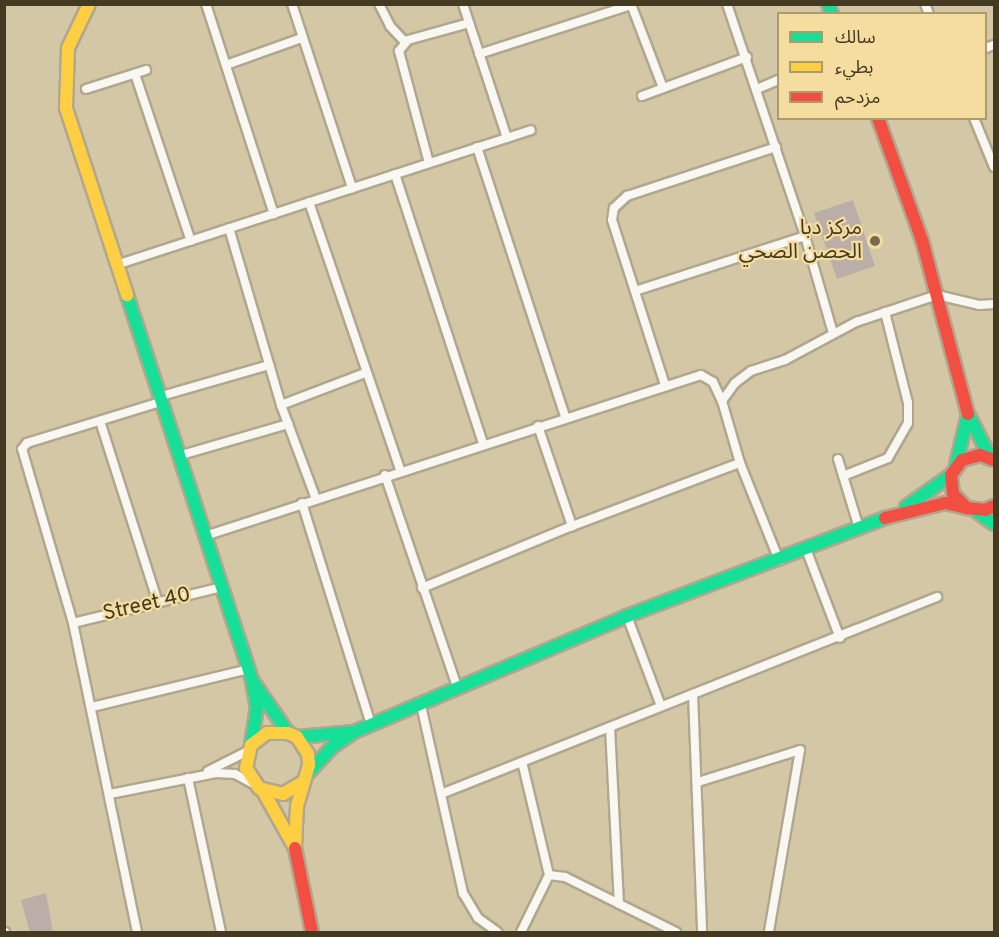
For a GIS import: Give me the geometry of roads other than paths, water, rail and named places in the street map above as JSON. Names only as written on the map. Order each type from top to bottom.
[{"type":"street","points":[[89,4],[68,48],[66,108],[159,400],[251,675],[257,709],[246,768],[296,848]]},
{"type":"street","points":[[206,4],[274,214]]},
{"type":"street","points":[[292,4],[352,188]]},
{"type":"street","points":[[379,4],[390,26],[405,42]]},
{"type":"street","points":[[463,4],[507,138]]},
{"type":"street","points":[[727,4],[747,57],[805,236],[833,333]]},
{"type":"street","points":[[479,54],[631,5],[663,88]]},
{"type":"street","points":[[405,42],[469,23]]},
{"type":"street","points":[[226,65],[303,39]]},
{"type":"street","points":[[405,42],[398,59],[429,163]]},
{"type":"street","points":[[642,96],[747,57]]},
{"type":"street","points":[[86,89],[146,70]]},
{"type":"street","points":[[135,74],[191,241]]},
{"type":"street","points":[[757,89],[777,80]]},
{"type":"street","points":[[879,120],[922,240],[968,414],[992,458]]},
{"type":"street","points":[[975,120],[994,167]]},
{"type":"street","points":[[116,265],[531,130]]},
{"type":"street","points":[[477,147],[565,417]]},
{"type":"street","points":[[665,385],[612,220],[619,201],[776,147]]},
{"type":"street","points":[[395,174],[483,444]]},
{"type":"street","points":[[309,202],[365,373],[400,470]]},
{"type":"street","points":[[229,228],[281,405],[316,499]]},
{"type":"street","points":[[635,291],[805,236]]},
{"type":"street","points":[[722,401],[735,383],[751,370],[785,360],[833,333],[885,312],[937,294],[979,304],[994,304]]},
{"type":"street","points":[[843,476],[888,458],[908,423],[908,403],[885,312]]},
{"type":"street","points":[[137,933],[73,623],[22,449],[27,443],[270,365]]},
{"type":"street","points":[[281,405],[365,373]]},
{"type":"street","points":[[205,536],[400,470],[697,375],[706,376],[713,382],[722,401],[740,463],[779,560]]},
{"type":"street","points":[[968,414],[954,471],[953,494],[994,524]]},
{"type":"street","points":[[100,421],[158,603]]},
{"type":"street","points":[[178,456],[288,424]]},
{"type":"street","points":[[538,426],[572,526]]},
{"type":"street","points":[[900,512],[971,456],[992,458]]},
{"type":"street","points":[[838,459],[859,528]]},
{"type":"street","points":[[422,588],[572,526],[740,463]]},
{"type":"street","points":[[386,475],[422,588],[458,689]]},
{"type":"street","points":[[302,503],[371,725]]},
{"type":"street","points":[[110,794],[192,777],[235,774],[261,789],[283,794],[304,779],[332,747],[354,732],[627,616],[900,512],[945,503],[971,509],[994,506]]},
{"type":"street","points":[[806,549],[840,638]]},
{"type":"street","name":"Street 40","points":[[73,623],[222,587]]},
{"type":"street","points":[[441,794],[661,706],[840,638],[937,597]]},
{"type":"street","points":[[627,616],[661,706]]},
{"type":"street","points":[[92,707],[251,675]]},
{"type":"street","points":[[251,675],[292,735],[308,754],[296,848],[312,933]]},
{"type":"street","points":[[693,694],[702,933]]},
{"type":"street","points":[[421,705],[463,893],[491,931]]},
{"type":"street","points":[[610,727],[619,904]]},
{"type":"street","points":[[192,777],[249,748],[267,733],[292,735],[354,732]]},
{"type":"street","points":[[698,782],[800,750],[769,933]]},
{"type":"street","points":[[521,933],[549,875],[522,762]]},
{"type":"street","points":[[192,777],[221,933]]},
{"type":"street","points":[[549,875],[565,877],[676,933]]},
{"type":"place","name":"مركز دبا الحصن الصحي","points":[[875,241]]}]
